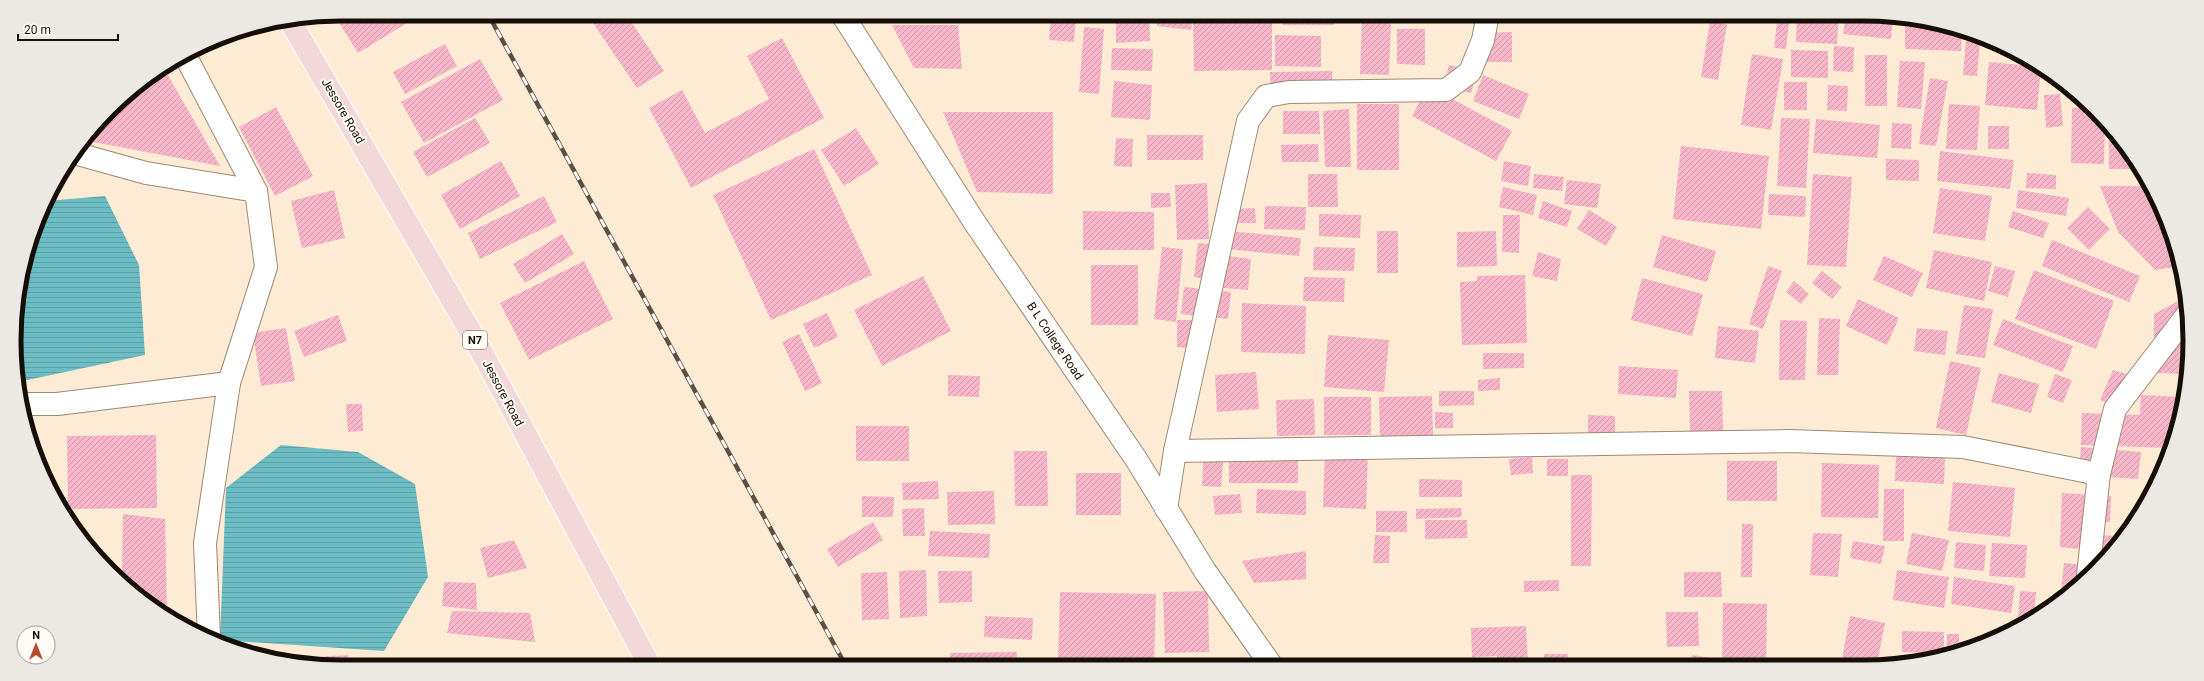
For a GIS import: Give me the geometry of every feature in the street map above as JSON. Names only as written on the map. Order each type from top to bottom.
[{"type":"highway","name":"Jessore Road","points":[[292,25],[473,336],[647,660]]},
{"type":"street","name":"B L College Road","points":[[846,21],[976,223],[1136,459],[1205,571],[1267,660]]},
{"type":"street","points":[[1166,509],[1175,451],[1248,121],[1266,96],[1289,92],[1446,90],[1470,72],[1483,40],[1487,21]]},
{"type":"street","points":[[188,60],[256,191],[266,267],[229,383],[205,543],[209,632]]},
{"type":"street","points":[[81,155],[146,173],[256,191]]},
{"type":"street","points":[[2089,566],[2098,474],[2115,409],[2182,321]]},
{"type":"street","points":[[27,404],[57,404],[229,383]]},
{"type":"street","points":[[1175,451],[1789,441],[1963,447],[2098,474]]},
{"type":"water","points":[[105,196],[139,265],[145,355],[24,381],[21,340],[27,278],[38,238],[53,200]]},
{"type":"water","points":[[281,445],[358,452],[415,484],[428,577],[384,651],[232,641],[220,637],[226,488]]},
{"type":"building","points":[[338,21],[410,21],[358,53]]},
{"type":"building","points":[[592,21],[631,21],[664,71],[637,88]]},
{"type":"building","points":[[1050,21],[1076,21],[1074,42],[1049,40]]},
{"type":"building","points":[[1116,21],[1149,21],[1150,41],[1116,43]]},
{"type":"building","points":[[1158,21],[1192,21],[1191,30],[1157,26]]},
{"type":"building","points":[[1193,21],[1272,21],[1272,70],[1194,71]]},
{"type":"building","points":[[1283,21],[1334,21],[1334,25],[1283,25]]},
{"type":"building","points":[[1362,21],[1391,21],[1389,75],[1360,74]]},
{"type":"building","points":[[1777,21],[1789,21],[1786,49],[1774,48]]},
{"type":"building","points":[[1797,21],[1839,21],[1837,44],[1796,42]]},
{"type":"building","points":[[1845,21],[1892,23],[1891,39],[1843,34]]},
{"type":"building","points":[[1710,22],[1727,24],[1718,80],[1701,77]]},
{"type":"building","points":[[1905,24],[1926,27],[1962,37],[1961,51],[1905,49]]},
{"type":"building","points":[[892,25],[958,25],[962,69],[914,68]]},
{"type":"building","points":[[1084,27],[1104,29],[1099,94],[1079,92]]},
{"type":"building","points":[[1397,29],[1425,29],[1425,65],[1397,64]]},
{"type":"building","points":[[1512,32],[1512,62],[1477,62],[1477,33]]},
{"type":"building","points":[[1275,35],[1321,36],[1321,67],[1275,66]]},
{"type":"building","points":[[782,38],[824,118],[691,188],[649,108],[682,90],[705,133],[769,99],[747,56]]},
{"type":"building","points":[[1966,40],[1980,43],[1977,76],[1963,75]]},
{"type":"building","points":[[445,44],[457,66],[405,94],[393,72]]},
{"type":"building","points":[[1834,46],[1854,47],[1853,72],[1833,71]]},
{"type":"building","points":[[1112,48],[1153,49],[1152,71],[1111,70]]},
{"type":"building","points":[[1791,50],[1828,51],[1828,78],[1791,77]]},
{"type":"building","points":[[1752,54],[1783,59],[1771,130],[1741,125]]},
{"type":"building","points":[[1865,55],[1887,55],[1887,106],[1865,106]]},
{"type":"building","points":[[480,59],[503,100],[424,143],[401,102]]},
{"type":"building","points":[[1900,61],[1925,62],[1921,109],[1897,107]]},
{"type":"building","points":[[1989,62],[2025,66],[2040,75],[2037,110],[1985,105]]},
{"type":"building","points":[[1449,65],[1477,71],[1471,93],[1444,87]]},
{"type":"building","points":[[1332,71],[1333,101],[1271,102],[1270,72]]},
{"type":"building","points":[[167,73],[220,166],[91,141],[130,100]]},
{"type":"building","points":[[1483,75],[1529,94],[1519,119],[1473,101]]},
{"type":"building","points":[[1930,78],[1948,81],[1936,146],[1919,144]]},
{"type":"building","points":[[1114,81],[1152,85],[1150,120],[1111,117]]},
{"type":"building","points":[[1784,82],[1807,82],[1807,110],[1784,110]]},
{"type":"building","points":[[1828,85],[1848,86],[1847,111],[1827,110]]},
{"type":"building","points":[[1428,86],[1512,131],[1496,161],[1412,116]]},
{"type":"building","points":[[2060,94],[2063,126],[2046,128],[2044,95]]},
{"type":"building","points":[[1357,104],[1399,104],[1399,170],[1357,170]]},
{"type":"building","points":[[1949,104],[1980,106],[1977,150],[1946,149]]},
{"type":"building","points":[[276,107],[313,176],[275,196],[239,127]]},
{"type":"building","points":[[2072,108],[2082,108],[2105,131],[2104,164],[2071,163]]},
{"type":"building","points":[[1349,109],[1351,167],[1325,167],[1323,111]]},
{"type":"building","points":[[1283,111],[1319,111],[1320,134],[1283,134]]},
{"type":"building","points":[[943,112],[1053,112],[1053,194],[977,192]]},
{"type":"building","points":[[475,118],[490,143],[427,177],[413,152]]},
{"type":"building","points":[[1781,118],[1810,119],[1806,188],[1777,186]]},
{"type":"building","points":[[1816,119],[1880,125],[1877,158],[1813,153]]},
{"type":"building","points":[[1892,123],[1912,124],[1911,149],[1891,148]]},
{"type":"building","points":[[1988,126],[2009,126],[2009,149],[1988,149]]},
{"type":"building","points":[[856,128],[879,164],[844,186],[821,150]]},
{"type":"building","points":[[1147,135],[1203,135],[1203,160],[1147,160]]},
{"type":"building","points":[[2109,136],[2129,163],[2130,169],[2109,169]]},
{"type":"building","points":[[1116,138],[1133,139],[1132,167],[1114,166]]},
{"type":"building","points":[[1318,144],[1319,162],[1282,162],[1281,145]]},
{"type":"building","points":[[1681,146],[1769,156],[1761,229],[1673,219]]},
{"type":"building","points":[[814,149],[872,275],[771,320],[713,195]]},
{"type":"building","points":[[1940,151],[2014,160],[2010,189],[1937,181]]},
{"type":"building","points":[[1886,159],[1919,160],[1919,181],[1886,180]]},
{"type":"building","points":[[501,161],[520,196],[460,229],[441,195]]},
{"type":"building","points":[[1504,161],[1531,166],[1528,186],[1501,181]]},
{"type":"building","points":[[2027,173],[2056,175],[2056,189],[2026,188]]},
{"type":"building","points":[[1308,174],[1337,174],[1338,207],[1308,207]]},
{"type":"building","points":[[1534,174],[1564,177],[1562,191],[1533,188]]},
{"type":"building","points":[[1813,174],[1852,177],[1846,267],[1807,265]]},
{"type":"building","points":[[1567,180],[1601,184],[1597,208],[1564,204]]},
{"type":"building","points":[[1207,183],[1209,239],[1177,240],[1175,185]]},
{"type":"building","points":[[2100,186],[2143,186],[2159,218],[2174,267],[2155,270],[2118,232]]},
{"type":"building","points":[[1503,187],[1537,195],[1533,215],[1499,207]]},
{"type":"building","points":[[1940,188],[1992,196],[1985,241],[1933,233]]},
{"type":"building","points":[[334,190],[345,238],[302,248],[291,201]]},
{"type":"building","points":[[2018,190],[2069,198],[2066,216],[2016,208]]},
{"type":"building","points":[[1151,193],[1170,193],[1171,207],[1151,208]]},
{"type":"building","points":[[1769,194],[1806,196],[1805,217],[1768,215]]},
{"type":"building","points":[[544,196],[557,222],[480,259],[468,233]]},
{"type":"building","points":[[1543,201],[1572,211],[1567,227],[1538,218]]},
{"type":"building","points":[[1265,206],[1306,207],[1305,230],[1264,229]]},
{"type":"building","points":[[2088,207],[2110,229],[2089,250],[2067,228]]},
{"type":"building","points":[[1255,208],[1256,223],[1237,223],[1237,209]]},
{"type":"building","points":[[1589,210],[1617,227],[1606,246],[1577,229]]},
{"type":"building","points":[[1083,211],[1154,212],[1154,250],[1083,250]]},
{"type":"building","points":[[2013,211],[2049,223],[2043,238],[2008,227]]},
{"type":"building","points":[[1319,214],[1361,215],[1360,238],[1319,236]]},
{"type":"building","points":[[1503,215],[1520,215],[1519,253],[1502,252]]},
{"type":"building","points":[[1229,231],[1301,238],[1299,256],[1227,249]]},
{"type":"building","points":[[1377,231],[1398,231],[1398,273],[1377,273]]},
{"type":"building","points":[[1496,231],[1497,266],[1457,267],[1457,232]]},
{"type":"building","points":[[562,234],[574,254],[525,283],[513,264]]},
{"type":"building","points":[[1662,235],[1716,251],[1707,282],[1653,267]]},
{"type":"building","points":[[2052,240],[2140,276],[2129,302],[2042,266]]},
{"type":"building","points":[[1198,243],[1219,245],[1215,280],[1194,277]]},
{"type":"building","points":[[1162,247],[1183,249],[1176,322],[1154,319]]},
{"type":"building","points":[[1314,247],[1355,248],[1354,271],[1313,270]]},
{"type":"building","points":[[1934,250],[1992,262],[1984,301],[1926,288]]},
{"type":"building","points":[[1538,252],[1561,259],[1557,281],[1532,276]]},
{"type":"building","points":[[1227,256],[1251,259],[1248,290],[1223,288]]},
{"type":"building","points":[[1884,256],[1923,273],[1912,297],[1873,280]]},
{"type":"building","points":[[584,261],[613,319],[529,360],[500,303]]},
{"type":"building","points":[[1091,265],[1138,265],[1138,325],[1091,325]]},
{"type":"building","points":[[1768,266],[1782,271],[1763,329],[1749,324]]},
{"type":"building","points":[[1995,266],[2015,271],[2008,297],[1988,291]]},
{"type":"building","points":[[2034,270],[2114,301],[2096,349],[2015,319]]},
{"type":"building","points":[[1822,271],[1842,287],[1832,299],[1812,283]]},
{"type":"building","points":[[1525,275],[1527,343],[1462,345],[1460,282],[1477,281],[1477,276]]},
{"type":"building","points":[[923,276],[951,331],[882,366],[854,310]]},
{"type":"building","points":[[1304,277],[1345,278],[1344,302],[1303,301]]},
{"type":"building","points":[[1642,278],[1703,294],[1692,336],[1631,320]]},
{"type":"building","points":[[1794,281],[1809,294],[1801,304],[1786,292]]},
{"type":"building","points":[[1184,287],[1231,292],[1228,319],[1181,314]]},
{"type":"building","points":[[1858,299],[1899,318],[1887,345],[1846,326]]},
{"type":"building","points":[[2180,300],[2183,340],[2181,374],[2154,373],[2154,314]]},
{"type":"building","points":[[1242,303],[1306,306],[1305,354],[1241,352]]},
{"type":"building","points":[[1964,305],[1993,309],[1985,358],[1956,354]]},
{"type":"building","points":[[827,313],[838,337],[814,348],[803,324]]},
{"type":"building","points":[[338,315],[347,341],[304,357],[294,331]]},
{"type":"building","points":[[1819,318],[1840,319],[1838,375],[1817,375]]},
{"type":"building","points":[[2003,319],[2073,346],[2063,372],[1993,345]]},
{"type":"building","points":[[1177,320],[1204,320],[1203,349],[1177,347]]},
{"type":"building","points":[[1780,320],[1807,321],[1805,380],[1779,380]]},
{"type":"building","points":[[1718,326],[1759,331],[1755,363],[1715,358]]},
{"type":"building","points":[[286,328],[295,381],[261,386],[253,333]]},
{"type":"building","points":[[1917,328],[1948,331],[1945,355],[1914,351]]},
{"type":"building","points":[[799,334],[822,383],[805,391],[782,342]]},
{"type":"building","points":[[1328,335],[1389,340],[1384,392],[1324,387]]},
{"type":"building","points":[[1483,353],[1524,353],[1524,368],[1483,369]]},
{"type":"building","points":[[1950,361],[1981,368],[1966,435],[1936,428]]},
{"type":"building","points":[[1619,366],[1678,370],[1676,398],[1618,394]]},
{"type":"building","points":[[2113,370],[2152,381],[2113,405],[2100,400]]},
{"type":"building","points":[[1256,372],[1259,409],[1217,412],[1215,375]]},
{"type":"building","points":[[1999,373],[2039,384],[2031,413],[1991,402]]},
{"type":"building","points":[[2055,374],[2072,380],[2063,403],[2047,397]]},
{"type":"building","points":[[948,375],[980,376],[979,397],[948,396]]},
{"type":"building","points":[[1500,378],[1500,390],[1478,391],[1478,380]]},
{"type":"building","points":[[1439,391],[1474,391],[1474,405],[1439,406]]},
{"type":"building","points":[[1689,391],[1722,391],[1723,431],[1690,431]]},
{"type":"building","points":[[2141,395],[2178,397],[2164,448],[2081,445],[2082,413],[2140,415]]},
{"type":"building","points":[[1432,396],[1433,435],[1380,436],[1379,397]]},
{"type":"building","points":[[1324,397],[1371,397],[1371,435],[1324,435]]},
{"type":"building","points":[[1314,399],[1315,435],[1277,436],[1276,400]]},
{"type":"building","points":[[346,404],[362,404],[363,431],[348,432]]},
{"type":"building","points":[[1435,412],[1453,413],[1453,428],[1435,428]]},
{"type":"building","points":[[1588,415],[1615,416],[1615,435],[1588,435]]},
{"type":"building","points":[[856,426],[909,426],[909,461],[856,461]]},
{"type":"building","points":[[156,435],[157,508],[69,509],[68,506],[67,436]]},
{"type":"building","points":[[2081,447],[2141,452],[2138,479],[2079,475]]},
{"type":"building","points":[[1204,449],[1224,450],[1221,487],[1202,486]]},
{"type":"building","points":[[1325,450],[1368,451],[1366,509],[1323,507]]},
{"type":"building","points":[[1014,451],[1047,451],[1048,506],[1015,506]]},
{"type":"building","points":[[1229,455],[1298,455],[1298,483],[1229,483]]},
{"type":"building","points":[[1896,455],[1945,458],[1944,484],[1895,481]]},
{"type":"building","points":[[1532,457],[1533,473],[1511,475],[1509,459]]},
{"type":"building","points":[[1547,459],[1568,459],[1568,476],[1547,476]]},
{"type":"building","points":[[1727,461],[1777,461],[1777,501],[1727,501]]},
{"type":"building","points":[[1822,463],[1879,465],[1878,518],[1821,517]]},
{"type":"building","points":[[1076,473],[1121,473],[1121,515],[1076,515]]},
{"type":"building","points":[[1571,475],[1592,475],[1591,566],[1571,566]]},
{"type":"building","points":[[1419,479],[1462,480],[1462,497],[1419,497]]},
{"type":"building","points":[[938,481],[939,499],[903,500],[902,483]]},
{"type":"building","points":[[1953,482],[2015,488],[2010,537],[1948,531]]},
{"type":"building","points":[[1257,489],[1306,491],[1306,515],[1256,513]]},
{"type":"building","points":[[1884,489],[1904,489],[1904,541],[1883,541]]},
{"type":"building","points":[[994,491],[995,524],[948,525],[947,492]]},
{"type":"building","points":[[2062,493],[2111,496],[2110,522],[2091,521],[2078,549],[2060,547]]},
{"type":"building","points":[[1240,494],[1242,513],[1215,515],[1213,496]]},
{"type":"building","points":[[862,496],[894,497],[893,517],[862,517]]},
{"type":"building","points":[[924,508],[925,536],[903,536],[902,509]]},
{"type":"building","points":[[1461,508],[1462,517],[1416,519],[1416,509]]},
{"type":"building","points":[[1376,511],[1407,511],[1407,532],[1376,532]]},
{"type":"building","points":[[123,514],[165,519],[167,608],[146,594],[122,573]]},
{"type":"building","points":[[1425,520],[1467,520],[1467,538],[1425,539]]},
{"type":"building","points":[[873,522],[883,540],[838,567],[827,549]]},
{"type":"building","points":[[1742,524],[1753,524],[1752,577],[1741,577]]},
{"type":"building","points":[[930,531],[990,534],[989,558],[928,556]]},
{"type":"building","points":[[1813,533],[1842,534],[1838,577],[1810,575]]},
{"type":"building","points":[[1912,533],[1949,540],[1942,571],[1906,564]]},
{"type":"building","points":[[1375,535],[1390,536],[1389,563],[1373,563]]},
{"type":"building","points":[[2090,535],[2116,536],[2098,557],[2089,557]]},
{"type":"building","points":[[514,540],[527,568],[488,578],[480,548]]},
{"type":"building","points":[[1853,541],[1885,546],[1881,564],[1850,558]]},
{"type":"building","points":[[1956,542],[1986,545],[1984,571],[1954,568]]},
{"type":"building","points":[[1992,543],[2027,545],[2025,578],[1989,576]]},
{"type":"building","points":[[1306,551],[1306,579],[1254,583],[1242,561]]},
{"type":"building","points":[[2064,563],[2090,565],[2074,581],[2061,592]]},
{"type":"building","points":[[926,570],[927,616],[900,618],[899,571]]},
{"type":"building","points":[[1897,570],[1949,577],[1944,608],[1893,600]]},
{"type":"building","points":[[938,571],[972,571],[972,602],[939,603]]},
{"type":"building","points":[[887,572],[889,619],[862,620],[861,573]]},
{"type":"building","points":[[1684,572],[1721,572],[1722,597],[1684,597]]},
{"type":"building","points":[[1954,577],[2015,586],[2011,613],[1951,604]]},
{"type":"building","points":[[1559,580],[1559,591],[1524,592],[1524,581]]},
{"type":"building","points":[[444,582],[476,583],[477,610],[442,606]]},
{"type":"building","points":[[1208,591],[1209,652],[1165,653],[1163,592]]},
{"type":"building","points":[[2020,591],[2036,592],[2035,610],[2018,620]]},
{"type":"building","points":[[1060,592],[1156,594],[1154,660],[1058,660]]},
{"type":"building","points":[[1723,603],[1767,604],[1766,660],[1722,660]]},
{"type":"building","points":[[452,611],[530,613],[535,642],[447,633]]},
{"type":"building","points":[[1666,612],[1698,612],[1699,646],[1667,647]]},
{"type":"building","points":[[985,616],[1033,618],[1032,640],[984,637]]},
{"type":"building","points":[[1850,616],[1885,623],[1878,659],[1842,660]]},
{"type":"building","points":[[1526,626],[1528,660],[1497,660],[1497,656],[1472,657],[1471,628]]},
{"type":"building","points":[[1902,631],[1944,632],[1944,650],[1931,653],[1902,652]]},
{"type":"building","points":[[1947,634],[1959,634],[1959,645],[1947,649]]},
{"type":"building","points":[[1017,652],[1017,660],[950,660],[950,653]]},
{"type":"building","points":[[1544,654],[1568,654],[1568,660],[1544,660]]},
{"type":"building","points":[[348,655],[348,660],[320,659],[304,658]]},
{"type":"building","points":[[1692,655],[1711,658],[1711,660],[1691,660]]},
{"type":"building","points":[[1243,657],[1244,660],[1232,660]]},
{"type":"railway","points":[[492,21],[843,660]]}]
